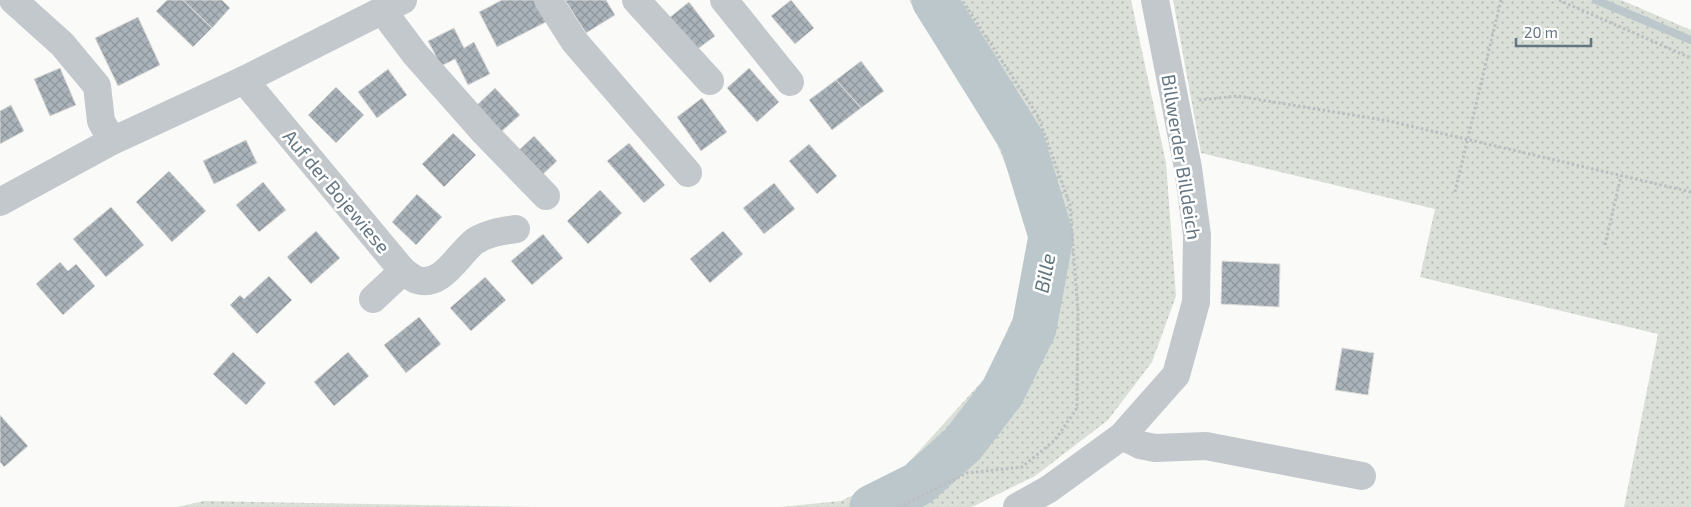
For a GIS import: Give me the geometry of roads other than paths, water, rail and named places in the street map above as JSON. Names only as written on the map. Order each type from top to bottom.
[{"type":"street","points":[[13,0],[62,44],[97,86],[101,121],[112,141]]},
{"type":"street","points":[[548,0],[574,42],[688,173]]},
{"type":"street","points":[[636,0],[710,81]]},
{"type":"street","points":[[724,0],[790,82]]},
{"type":"street","name":"Billwerder Billdeich","points":[[1017,507],[1049,489],[1122,436],[1176,375],[1196,302],[1197,235],[1188,168],[1155,0]]},
{"type":"street","points":[[0,202],[112,141],[244,80],[393,5],[415,54],[483,131],[546,196]]},
{"type":"street","name":"Auf der Bojewiese","points":[[244,80],[403,271],[373,299]]},
{"type":"street","points":[[403,271],[417,280],[430,281],[442,275],[457,257],[474,242],[491,232],[516,229]]},
{"type":"street","points":[[1122,436],[1140,446],[1155,448],[1206,446],[1362,476]]},
{"type":"waterway","name":"Bille","points":[[872,507],[918,484],[963,444],[1002,393],[1034,328],[1051,236],[1022,141],[934,0]]},
{"type":"waterway","points":[[1596,0],[1691,40]]}]
